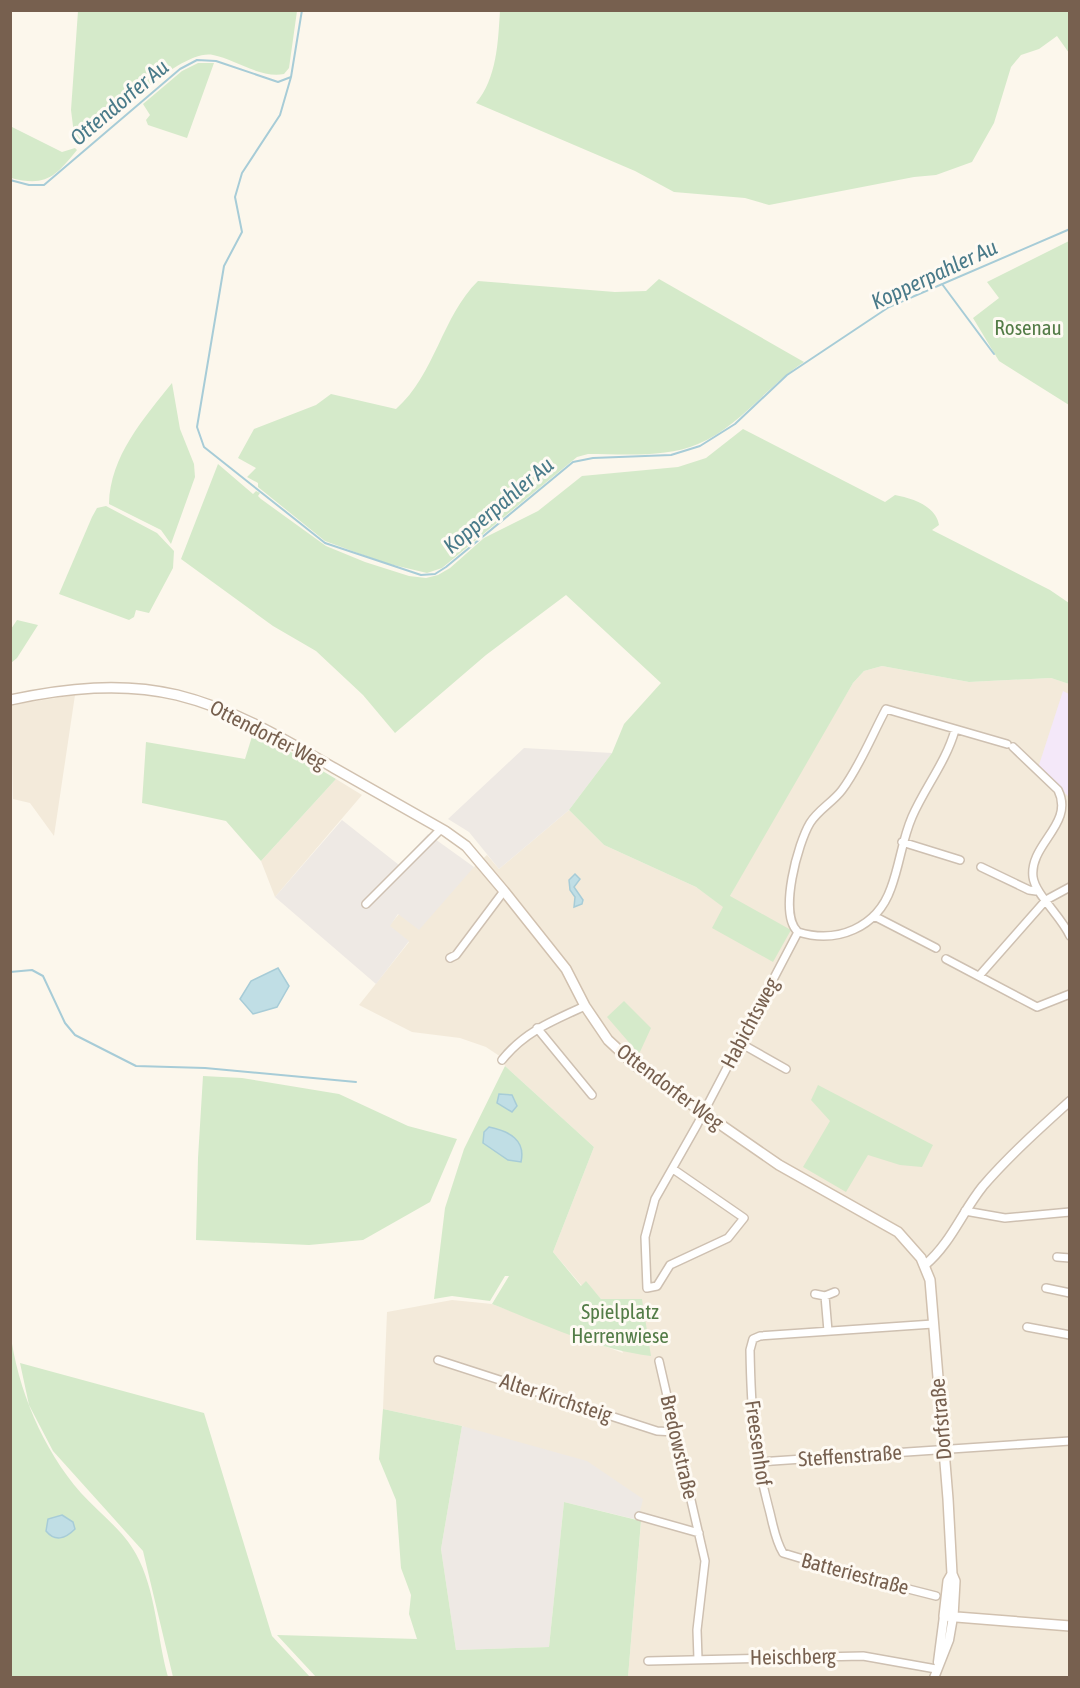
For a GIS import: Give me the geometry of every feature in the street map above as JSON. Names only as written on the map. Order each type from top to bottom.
[{"type":"main road","name":"Ottendorfer Weg","points":[[10,700],[65,689],[104,687],[162,692],[198,701],[242,717],[441,829],[466,846],[504,891],[566,969],[585,1006],[608,1040],[636,1066],[779,1165],[898,1233],[913,1246],[925,1265]]},
{"type":"main road","name":"Dorfstraße","points":[[925,1265],[930,1280],[952,1574],[955,1581],[949,1617]]},
{"type":"main road","points":[[949,1617],[1070,1626]]},
{"type":"street","points":[[955,730],[950,748],[920,801],[902,842],[892,887],[874,916],[858,928],[839,936],[819,937],[798,932],[793,926],[790,894],[796,857],[811,822],[842,790],[886,709],[1010,745],[1058,790],[1063,803],[1059,821],[1037,855],[1032,870],[1036,891]]},
{"type":"street","points":[[366,904],[441,829]]},
{"type":"street","points":[[902,842],[960,860]]},
{"type":"street","points":[[981,867],[1029,890],[1036,891],[1058,915],[1070,936]]},
{"type":"street","points":[[979,976],[1046,900],[1070,887]]},
{"type":"street","points":[[450,958],[456,955],[504,891]]},
{"type":"street","points":[[874,916],[936,948]]},
{"type":"street","name":"Habichtsweg","points":[[673,1169],[744,1218],[728,1238],[670,1265],[657,1286],[647,1288],[644,1258],[648,1219],[655,1199],[798,932]]},
{"type":"street","points":[[946,959],[1037,1007],[1070,994]]},
{"type":"street","points":[[502,1060],[515,1043],[537,1028],[585,1006]]},
{"type":"street","points":[[537,1028],[592,1095]]},
{"type":"street","points":[[740,1043],[786,1069]]},
{"type":"street","points":[[925,1265],[940,1252],[965,1210],[991,1178],[1070,1101]]},
{"type":"street","points":[[965,1210],[1005,1218],[1070,1212]]},
{"type":"street","points":[[1057,1257],[1070,1258]]},
{"type":"street","points":[[1046,1288],[1070,1293]]},
{"type":"street","points":[[815,1294],[825,1296],[835,1292]]},
{"type":"street","points":[[825,1296],[828,1331],[933,1324]]},
{"type":"street","points":[[1027,1327],[1070,1335]]},
{"type":"street","name":"Freesenhof","points":[[779,1546],[757,1462],[751,1415],[750,1350],[753,1340],[760,1336],[828,1331]]},
{"type":"street","name":"Alter Kirchsteig","points":[[438,1359],[657,1431],[675,1432]]},
{"type":"street","name":"Bredowstraße","points":[[658,1361],[699,1533],[705,1575],[698,1614],[698,1659]]},
{"type":"street","name":"Steffenstraße","points":[[757,1462],[1070,1441]]},
{"type":"street","name":"Bredowstraße","points":[[639,1516],[699,1533]]},
{"type":"street","name":"Batteriestraße","points":[[779,1546],[790,1557],[936,1596]]},
{"type":"street","points":[[936,1670],[949,1640],[949,1617]]},
{"type":"street","name":"Heischberg","points":[[648,1660],[870,1656],[936,1670]]},
{"type":"shaded area","points":[[882,666],[969,682],[1051,678],[1069,684],[1069,1677],[628,1677],[641,1522],[638,1520],[642,1499],[462,1426],[383,1409],[387,1312],[452,1300],[492,1304],[623,1353],[601,1299],[586,1282],[582,1286],[553,1252],[594,1147],[505,1066],[501,1057],[486,1047],[460,1038],[412,1032],[359,1005],[409,942],[389,926],[399,914],[474,867],[487,855],[499,869],[569,810],[604,845],[696,887],[724,907],[768,826],[853,683],[864,671]]},
{"type":"shaded area","points":[[1063,691],[1069,694],[1069,797],[1038,768]]},
{"type":"shaded area","points":[[75,695],[54,836],[30,803],[13,799],[11,705]]},
{"type":"shaded area","points":[[524,748],[612,753],[569,810],[499,869],[469,832],[448,819]]},
{"type":"shaded area","points":[[336,779],[362,795],[275,897],[261,861]]},
{"type":"shaded area","points":[[342,820],[399,865],[428,834],[474,867],[419,930],[398,914],[390,926],[409,941],[376,984],[275,897]]},
{"type":"shaded area","points":[[462,1426],[587,1461],[643,1499],[638,1520],[564,1502],[549,1647],[456,1650],[441,1549]]},
{"type":"green space","points":[[78,10],[297,11],[289,68],[284,74],[266,74],[213,55],[199,56],[182,63],[164,75],[82,146],[74,134],[71,110]]},
{"type":"green space","points":[[500,11],[1069,11],[1069,53],[1057,36],[1039,49],[1021,55],[1011,67],[994,123],[972,162],[936,175],[914,177],[769,205],[745,198],[674,192],[635,171],[476,103],[492,71]]},
{"type":"green space","points":[[198,63],[214,63],[187,138],[148,125],[146,120],[150,115],[143,104],[182,71]]},
{"type":"green space","points":[[10,126],[62,152],[75,148],[77,150],[49,178],[33,181],[11,178]]},
{"type":"green space","name":"Rosenau","points":[[1069,241],[1069,405],[999,361],[973,318],[999,298],[987,282]]},
{"type":"green space","points":[[659,279],[804,362],[740,417],[713,437],[698,444],[658,453],[588,454],[577,457],[442,568],[427,573],[385,563],[325,541],[258,487],[258,483],[247,477],[256,468],[238,458],[254,429],[316,405],[331,394],[396,409],[420,380],[455,311],[478,281],[615,292],[646,291]]},
{"type":"green space","points":[[172,383],[180,429],[194,464],[195,477],[171,544],[161,530],[109,504],[115,470],[122,454],[140,424]]},
{"type":"green space","points":[[743,429],[885,502],[895,495],[922,504],[937,518],[939,525],[932,530],[1050,590],[1069,603],[1069,684],[1051,678],[969,682],[882,666],[864,671],[853,683],[730,896],[791,930],[773,962],[712,928],[723,907],[696,887],[604,845],[569,810],[612,753],[624,724],[661,683],[566,595],[486,655],[395,733],[363,695],[316,651],[273,626],[181,559],[218,464],[253,494],[256,491],[260,493],[258,496],[261,499],[326,546],[365,562],[409,576],[426,578],[438,575],[450,568],[484,538],[538,511],[582,476],[678,467],[706,458]]},
{"type":"green space","points":[[106,506],[157,533],[174,551],[173,568],[149,613],[136,610],[134,617],[129,620],[59,594],[92,517],[97,508]]},
{"type":"green space","points":[[17,620],[38,625],[17,658],[11,663],[11,629]]},
{"type":"green space","points":[[254,730],[336,779],[261,861],[226,821],[142,803],[146,742],[245,759]]},
{"type":"green space","points":[[624,1001],[651,1028],[639,1054],[607,1017]]},
{"type":"green space","name":"Spielplatz Herrenwiese","points":[[505,1066],[594,1147],[553,1252],[581,1286],[586,1281],[601,1299],[642,1299],[651,1356],[590,1342],[492,1304],[509,1276],[505,1276],[490,1301],[452,1296],[434,1299],[445,1208],[464,1149]]},
{"type":"green space","points":[[203,1076],[242,1078],[339,1094],[408,1126],[457,1139],[430,1202],[363,1240],[309,1245],[196,1240]]},
{"type":"green space","points":[[818,1085],[933,1145],[922,1167],[900,1165],[868,1155],[846,1192],[803,1167],[830,1121],[811,1100]]},
{"type":"green space","points":[[10,1331],[19,1375],[44,1438],[67,1476],[131,1545],[143,1568],[152,1598],[168,1677],[11,1677]]},
{"type":"green space","points":[[20,1363],[204,1413],[272,1636],[310,1677],[173,1677],[143,1551],[53,1451],[29,1405]]},
{"type":"green space","points":[[383,1409],[462,1426],[441,1549],[456,1650],[549,1647],[564,1502],[641,1521],[628,1677],[316,1677],[277,1635],[417,1639],[409,1614],[411,1595],[401,1568],[396,1500],[379,1459]]},
{"type":"water","points":[[575,874],[580,879],[574,887],[583,900],[582,904],[574,907],[575,897],[570,890],[569,880]]},
{"type":"water","points":[[278,968],[289,986],[277,1007],[253,1014],[240,999],[251,981]]},
{"type":"water","points":[[499,1094],[512,1095],[517,1106],[512,1112],[497,1103]]},
{"type":"water","points":[[489,1127],[509,1134],[518,1142],[522,1154],[521,1162],[508,1160],[483,1143],[484,1132]]},
{"type":"water","points":[[62,1515],[73,1522],[75,1529],[64,1537],[53,1537],[46,1531],[48,1519]]},
{"type":"waterway","name":"Kopperpahler Au","points":[[302,10],[291,77],[280,115],[242,173],[235,197],[242,232],[224,266],[197,427],[204,447],[325,543],[421,575],[435,574],[446,567],[573,462],[593,458],[671,455],[700,446],[735,424],[787,375],[889,307],[1070,229]]},
{"type":"waterway","name":"Ottendorfer Au","points":[[10,180],[29,185],[44,185],[180,69],[197,60],[216,61],[278,82],[291,77]]},
{"type":"waterway","points":[[942,284],[994,354]]},
{"type":"waterway","points":[[10,972],[32,970],[43,976],[65,1023],[75,1035],[136,1066],[205,1068],[356,1082]]}]
